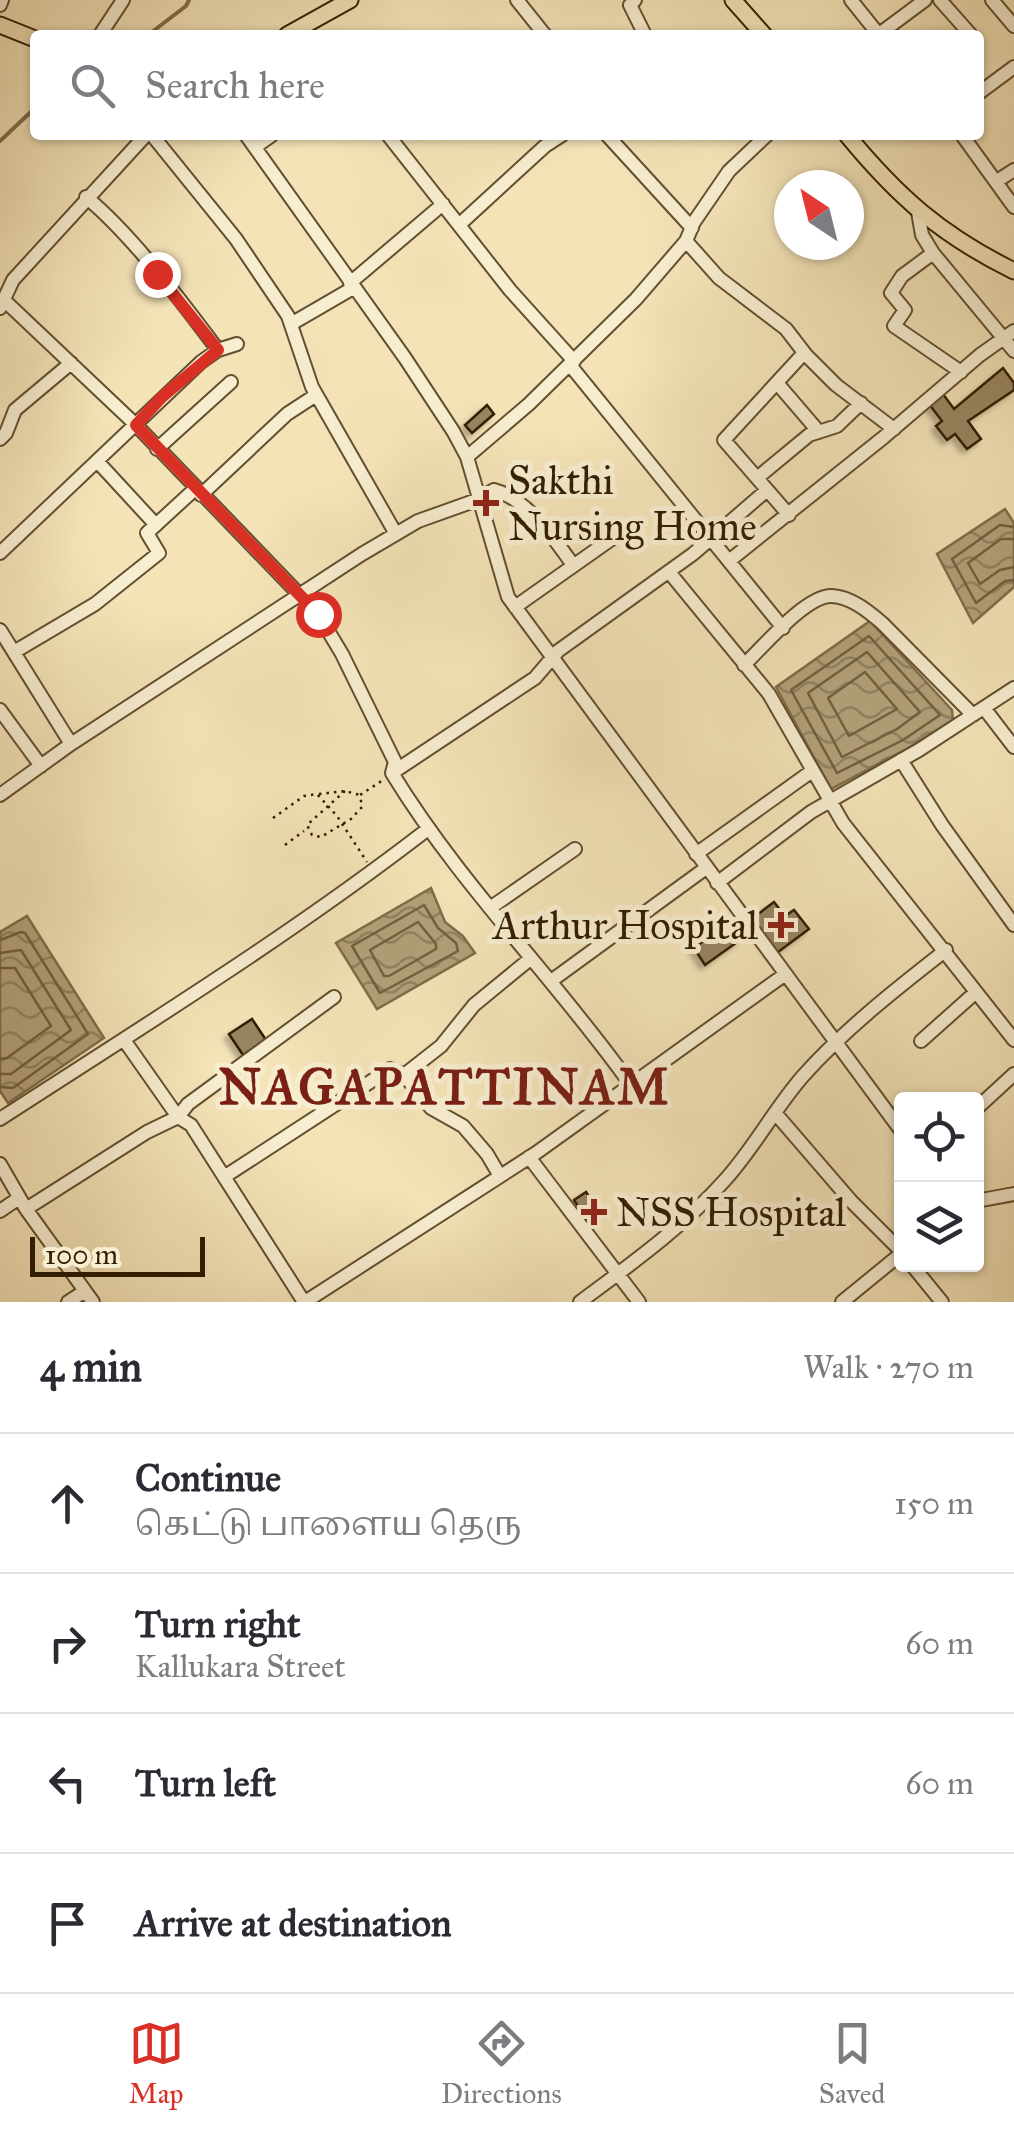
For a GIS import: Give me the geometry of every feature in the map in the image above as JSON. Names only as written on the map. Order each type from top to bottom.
[{"type":"main road","points":[[299,30],[350,0]]},
{"type":"main road","points":[[733,0],[760,30]]},
{"type":"main road","points":[[0,25],[30,37]]},
{"type":"main road","points":[[851,140],[898,194],[931,223],[1014,271]]},
{"type":"street","points":[[103,30],[123,0]]},
{"type":"street","points":[[517,0],[541,30]]},
{"type":"street","points":[[635,0],[630,5],[642,30]]},
{"type":"street","points":[[851,0],[874,30]]},
{"type":"street","points":[[885,30],[925,0]]},
{"type":"street","points":[[940,0],[967,30]]},
{"type":"street","points":[[992,0],[1014,26]]},
{"type":"street","points":[[984,89],[1014,67]]},
{"type":"street","points":[[144,140],[86,197],[3,295],[136,425],[318,614],[395,762],[392,774],[428,829],[530,959],[578,1012],[631,1085]]},
{"type":"street","points":[[153,140],[236,239],[292,324],[316,395],[396,534]]},
{"type":"street","points":[[250,140],[405,358],[467,457],[508,597],[894,1121]]},
{"type":"street","points":[[255,147],[265,140]]},
{"type":"street","points":[[392,140],[782,628]]},
{"type":"street","points":[[460,224],[554,140]]},
{"type":"street","points":[[611,140],[689,234],[719,278],[786,329],[804,353],[894,429]]},
{"type":"street","points":[[467,457],[492,439],[636,299],[689,234],[728,172],[761,140]]},
{"type":"street","points":[[966,140],[1014,207]]},
{"type":"street","points":[[997,182],[1014,170]]},
{"type":"street","points":[[86,197],[103,210],[180,299],[218,350]]},
{"type":"street","points":[[292,324],[352,285],[443,204]]},
{"type":"street","points":[[918,212],[922,236],[933,253],[1009,335],[1014,352]]},
{"type":"street","points":[[933,253],[902,276],[891,293],[905,310],[894,326],[961,372]]},
{"type":"street","points":[[729,561],[1009,335]]},
{"type":"street","points":[[0,554],[162,397],[218,350],[237,344]]},
{"type":"street","points":[[789,515],[724,440],[804,353]]},
{"type":"street","points":[[0,439],[15,410],[72,363]]},
{"type":"street","points":[[158,448],[231,382]]},
{"type":"street","points":[[777,382],[818,432]]},
{"type":"street","points":[[14,652],[95,604],[159,553],[147,533],[316,395]]},
{"type":"street","points":[[756,478],[809,435],[836,426],[861,403]]},
{"type":"street","points":[[97,461],[156,525]]},
{"type":"street","points":[[0,795],[71,744],[396,534],[494,490],[508,494],[534,518],[573,564]]},
{"type":"street","points":[[392,774],[535,678],[552,658],[670,572],[767,490]]},
{"type":"street","points":[[515,607],[628,528]]},
{"type":"street","points":[[670,572],[769,694],[828,802],[1014,1040]]},
{"type":"street","points":[[744,664],[782,628],[824,597],[842,598],[882,622],[1014,747]]},
{"type":"street","points":[[0,630],[71,744]]},
{"type":"street","points":[[717,883],[828,802],[1014,688]]},
{"type":"street","points":[[0,710],[40,766]]},
{"type":"street","points":[[902,760],[942,825],[1014,925]]},
{"type":"street","points":[[696,854],[812,772]]},
{"type":"street","points":[[0,1119],[124,1040],[373,871],[428,829]]},
{"type":"street","points":[[490,908],[575,849]]},
{"type":"street","points":[[551,981],[706,868]]},
{"type":"street","points":[[580,1302],[693,1212],[726,1179],[801,1078],[890,993],[946,950]]},
{"type":"street","points":[[404,1075],[440,1046],[474,1005],[530,959]]},
{"type":"street","points":[[124,1040],[178,1117],[190,1125],[304,1302],[529,1158],[784,975]]},
{"type":"street","points":[[920,1040],[976,992]]},
{"type":"street","points":[[0,1211],[23,1204],[178,1117],[188,1104],[334,997]]},
{"type":"street","points":[[224,1177],[385,1072],[394,1070],[404,1075],[431,1108],[462,1126],[488,1154],[500,1176]]},
{"type":"street","points":[[984,1102],[1014,1074]]},
{"type":"street","points":[[776,1114],[894,1244]]},
{"type":"street","points":[[529,1158],[639,1302]]},
{"type":"street","points":[[0,1164],[23,1204],[89,1296],[68,1302]]},
{"type":"street","points":[[984,1200],[1014,1194]]},
{"type":"street","points":[[842,1302],[894,1259]]},
{"type":"street","points":[[918,1272],[942,1302]]},
{"type":"path","points":[[273,818],[304,796],[345,792],[360,795],[392,774]]},
{"type":"path","points":[[285,845],[307,830],[311,820],[345,792]]},
{"type":"path","points":[[317,794],[328,804],[373,871]]},
{"type":"path","points":[[307,830],[321,837],[342,824],[362,806],[360,795]]},
{"type":"water","points":[[1005,509],[1014,523],[1014,587],[973,623],[937,554]]},
{"type":"water","points":[[870,621],[952,710],[953,720],[831,789],[776,687]]},
{"type":"water","points":[[431,888],[445,922],[463,936],[475,953],[377,1009],[336,943]]},
{"type":"water","points":[[27,916],[104,1038],[8,1103],[0,1091],[0,932]]},
{"type":"building","points":[[1003,368],[1014,383],[1014,390],[968,421],[981,439],[967,449],[955,434],[947,440],[936,426],[942,421],[929,404],[943,394],[954,409]]},
{"type":"building","points":[[487,405],[494,414],[472,433],[465,425]]},
{"type":"building","points":[[774,902],[785,916],[794,910],[809,929],[774,955],[749,921]]},
{"type":"building","points":[[728,923],[740,940],[705,965],[694,948]]},
{"type":"building","points":[[252,1019],[266,1040],[243,1055],[229,1034]]},
{"type":"building","points":[[586,1192],[601,1215],[589,1223],[574,1200]]},
{"type":"waterway","points":[[155,30],[189,0]]},
{"type":"waterway","points":[[0,141],[30,113]]},
{"type":"place","name":"Sakthi Nursing Home","points":[[486,503]]},
{"type":"place","name":"Arthur Hospital","points":[[781,925]]},
{"type":"place","name":"NSS Hospital","points":[[594,1212]]},
{"type":"district","name":"NAGAPATTINAM","points":[[445,1086]]},
{"type":"route","points":[[157,274],[218,350],[162,397],[136,425],[318,614]]}]
